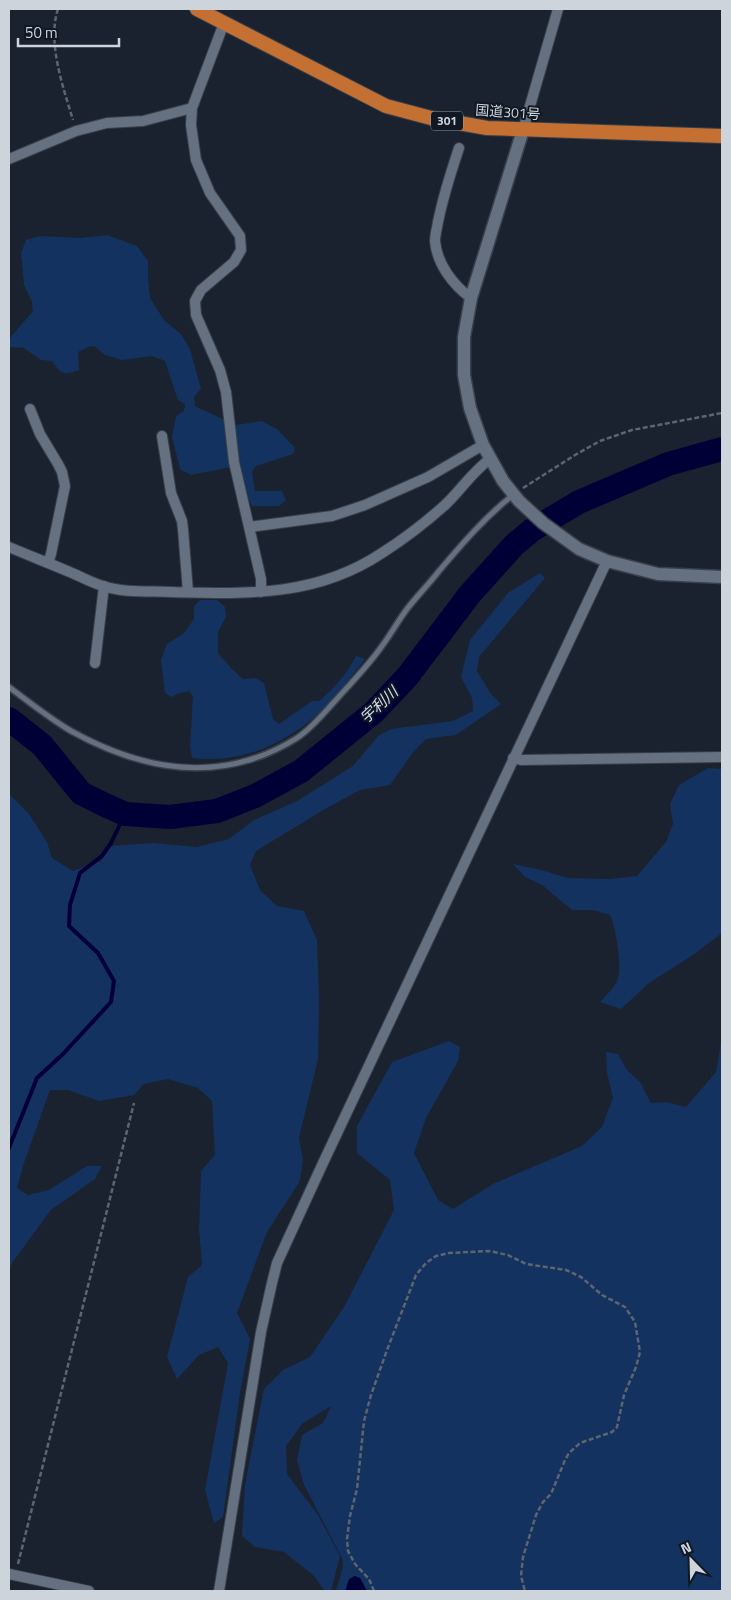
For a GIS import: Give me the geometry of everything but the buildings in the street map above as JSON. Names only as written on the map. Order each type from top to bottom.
[{"type":"highway","name":"国道301号","points":[[197,9],[386,106],[431,118],[488,128],[722,136]]},
{"type":"street","points":[[558,9],[471,298],[464,338],[464,376],[470,408],[490,459],[516,498],[543,523],[579,549],[607,561],[658,574],[722,577]]},
{"type":"street","points":[[224,23],[192,108],[191,126],[196,160],[210,193],[240,236],[241,250],[234,262],[201,290],[195,302],[196,315],[220,370],[226,392],[234,462],[261,579],[260,592]]},
{"type":"street","points":[[9,159],[76,131],[107,123],[144,122],[192,108]]},
{"type":"street","points":[[459,148],[442,203],[435,240],[439,259],[452,282],[460,291],[471,298]]},
{"type":"street","points":[[30,409],[40,434],[62,472],[65,486],[48,563]]},
{"type":"street","points":[[162,436],[171,493],[182,521],[188,592]]},
{"type":"street","points":[[249,526],[332,516],[365,505],[428,476],[483,445]]},
{"type":"street","points":[[9,547],[104,586],[129,590],[260,592],[288,589],[319,583],[356,569],[383,553],[429,519],[447,503],[480,466],[490,459]]},
{"type":"street","points":[[219,1591],[261,1332],[277,1263],[607,561]]},
{"type":"street","points":[[95,663],[104,586]]},
{"type":"street","points":[[514,758],[521,760],[722,757]]},
{"type":"street","points":[[12,1574],[89,1591]]},
{"type":"lane","points":[[9,687],[71,731],[120,754],[154,764],[182,768],[208,768],[254,759],[298,737],[313,724],[370,662],[407,609],[465,541],[491,514],[516,498]]},
{"type":"path","points":[[58,9],[55,48],[76,131]]},
{"type":"path","points":[[516,498],[574,455],[600,440],[632,430],[722,412]]},
{"type":"path","points":[[12,1574],[134,1102]]},
{"type":"path","points":[[374,1591],[369,1579],[355,1564],[348,1551],[347,1539],[350,1516],[357,1489],[364,1421],[372,1394],[416,1275],[426,1263],[436,1256],[449,1253],[489,1251],[508,1256],[526,1264],[566,1270],[581,1277],[602,1295],[625,1307],[635,1322],[640,1352],[624,1395],[617,1427],[612,1432],[580,1443],[569,1453],[551,1494],[543,1502],[536,1514],[523,1557],[521,1576],[525,1591]]},
{"type":"shaded area","points":[[107,235],[137,246],[148,261],[150,298],[164,320],[181,334],[190,349],[201,389],[194,397],[195,406],[236,425],[262,421],[277,429],[295,448],[293,454],[256,466],[252,472],[255,491],[282,491],[286,500],[279,506],[252,506],[239,469],[226,468],[191,475],[180,469],[172,437],[176,416],[184,411],[185,404],[178,400],[165,361],[152,356],[122,360],[105,355],[94,346],[78,352],[79,370],[63,373],[52,361],[41,360],[24,348],[9,347],[9,339],[33,311],[32,302],[24,285],[21,253],[26,240],[40,236],[80,238]]},
{"type":"shaded area","points":[[540,573],[545,578],[479,657],[477,671],[491,694],[501,704],[456,735],[426,739],[414,751],[390,785],[360,790],[325,809],[256,851],[250,865],[260,890],[277,906],[304,911],[317,940],[319,999],[318,1059],[299,1138],[303,1160],[300,1181],[267,1232],[237,1313],[250,1339],[240,1393],[223,1517],[214,1523],[205,1490],[228,1363],[218,1347],[199,1355],[177,1379],[167,1357],[188,1277],[202,1265],[199,1229],[201,1171],[215,1155],[212,1101],[198,1088],[168,1079],[144,1084],[134,1095],[99,1101],[68,1090],[50,1090],[17,1188],[28,1195],[49,1190],[87,1166],[102,1166],[95,1179],[51,1210],[12,1263],[9,1271],[9,794],[29,814],[47,842],[52,858],[73,871],[101,861],[111,846],[152,843],[197,847],[229,839],[254,820],[297,801],[353,766],[378,736],[391,729],[453,721],[473,711],[472,698],[461,677],[470,640],[508,593]]},
{"type":"shaded area","points":[[200,600],[217,600],[225,607],[226,617],[218,632],[218,653],[243,679],[256,678],[264,683],[273,719],[279,724],[312,701],[319,701],[340,680],[356,656],[365,659],[322,709],[304,725],[278,742],[243,755],[218,759],[192,758],[190,747],[193,696],[189,691],[171,697],[165,693],[161,660],[167,644],[184,633],[194,619],[194,606]]},
{"type":"shaded area","points":[[708,768],[722,769],[722,933],[696,953],[649,983],[621,1009],[600,1002],[614,986],[619,975],[618,948],[610,915],[593,910],[572,910],[542,885],[525,877],[513,864],[568,878],[609,879],[637,876],[666,842],[673,824],[670,804],[679,785]]},
{"type":"shaded area","points":[[722,1037],[722,1591],[336,1591],[343,1567],[342,1558],[304,1485],[297,1460],[302,1435],[323,1423],[331,1406],[303,1423],[286,1446],[287,1474],[318,1515],[340,1556],[331,1591],[325,1591],[313,1575],[284,1552],[255,1547],[242,1536],[245,1484],[264,1389],[283,1370],[310,1357],[344,1307],[394,1210],[390,1180],[357,1153],[357,1126],[392,1062],[449,1041],[460,1047],[458,1061],[426,1118],[414,1153],[438,1200],[453,1209],[493,1184],[582,1146],[602,1127],[613,1098],[607,1073],[606,1052],[618,1054],[627,1070],[640,1082],[651,1103],[666,1102],[686,1107],[716,1072]]},
{"type":"shaded area","points":[[355,1576],[360,1578],[367,1591],[345,1591],[349,1579]]},
{"type":"waterway","name":"宇利川","points":[[9,719],[42,745],[81,793],[125,814],[170,817],[217,811],[255,796],[301,771],[374,712],[407,677],[470,594],[514,545],[532,530],[579,502],[668,464],[722,449]]},
{"type":"waterway","points":[[9,1148],[37,1078],[63,1054],[111,1002],[114,981],[98,953],[69,926],[70,905],[80,873],[102,856],[111,843],[125,814]]}]
